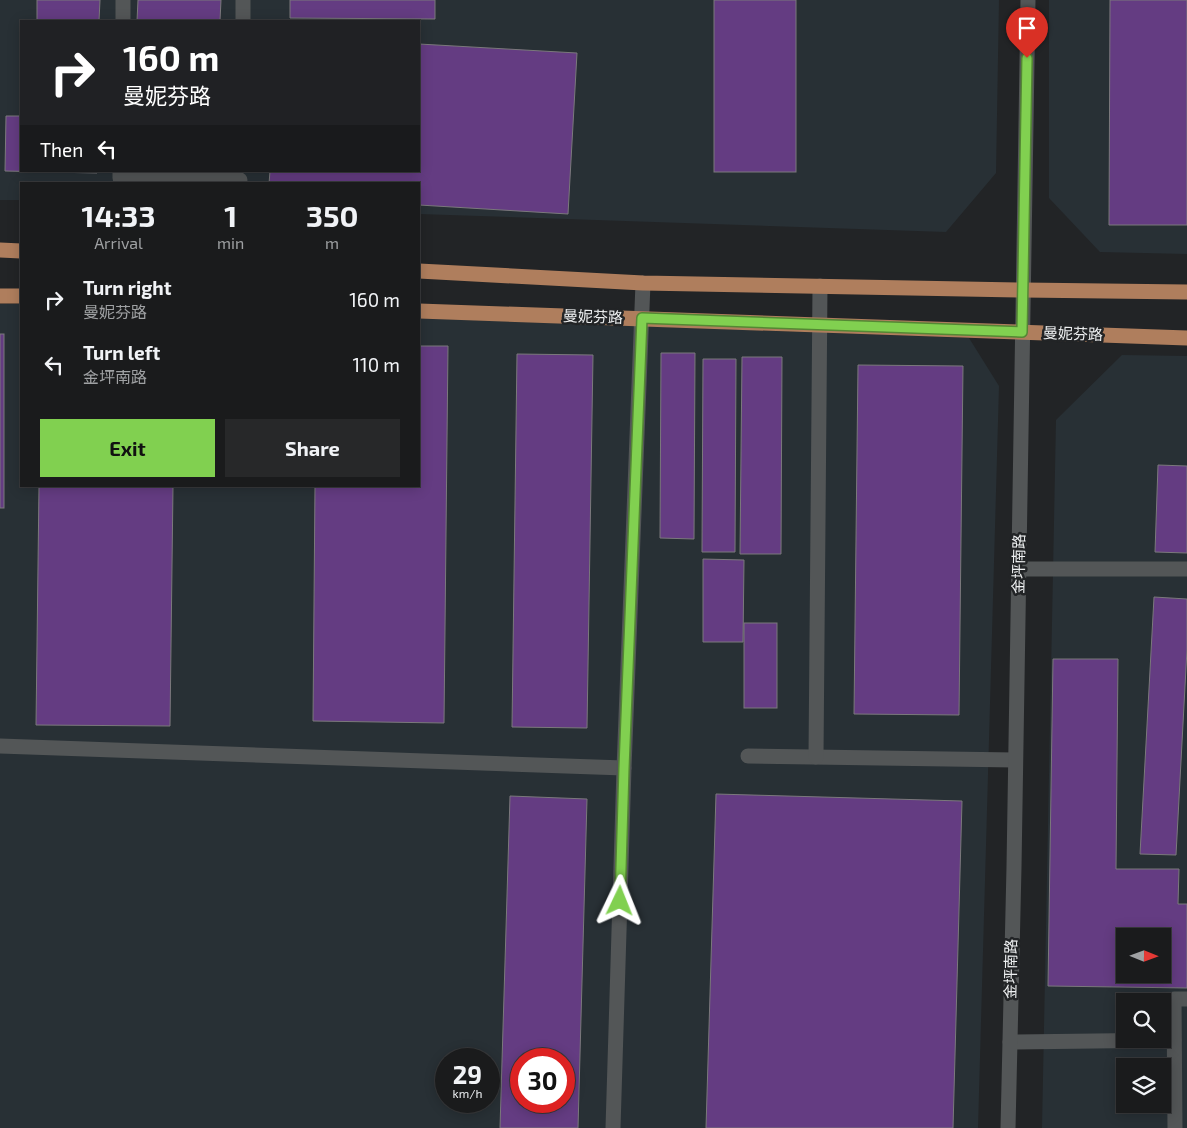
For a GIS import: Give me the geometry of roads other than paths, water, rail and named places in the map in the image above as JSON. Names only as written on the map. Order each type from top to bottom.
[{"type":"main road","points":[[0,250],[20,251]]},
{"type":"main road","points":[[420,271],[643,283],[1187,292]]},
{"type":"main road","points":[[0,296],[20,296]]},
{"type":"main road","name":"曼妮芬路","points":[[420,311],[1187,338]]},
{"type":"street","points":[[123,0],[123,20]]},
{"type":"street","points":[[243,0],[243,20]]},
{"type":"street","name":"金坪南路","points":[[1008,1128],[1028,0]]},
{"type":"street","points":[[120,172],[120,178],[240,178]]},
{"type":"street","points":[[614,1128],[624,768],[643,283]]},
{"type":"street","points":[[816,757],[820,286]]},
{"type":"street","points":[[1018,569],[1187,569]]},
{"type":"street","points":[[0,746],[624,768]]},
{"type":"street","points":[[748,756],[1015,760]]},
{"type":"street","points":[[1175,1128],[1174,999],[1187,999]]},
{"type":"street","points":[[1010,1042],[1174,1040]]}]
